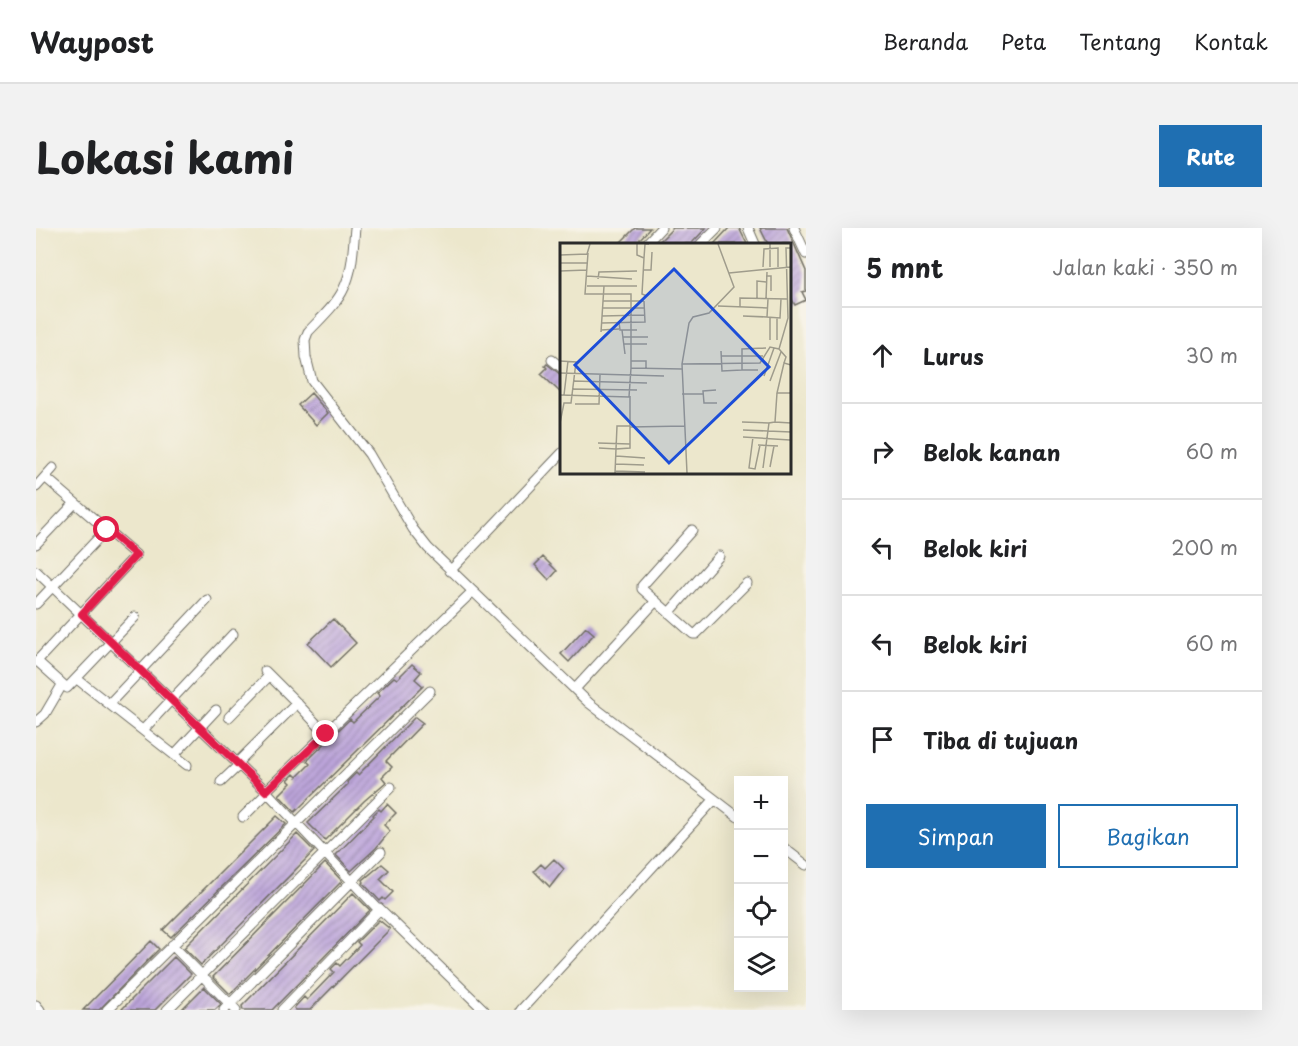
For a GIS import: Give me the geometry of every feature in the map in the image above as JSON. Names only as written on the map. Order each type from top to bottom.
[{"type":"street","points":[[355,228],[349,276],[343,291],[308,332],[305,340],[306,357],[312,381],[369,454],[413,529],[450,571],[589,703],[734,814]]},
{"type":"street","points":[[647,243],[661,228]]},
{"type":"street","points":[[702,243],[717,228]]},
{"type":"street","points":[[748,228],[755,243]]},
{"type":"street","points":[[794,228],[806,254]]},
{"type":"street","points":[[552,360],[560,368]]},
{"type":"street","points":[[450,571],[560,454]]},
{"type":"street","points":[[36,487],[53,468]]},
{"type":"street","points":[[45,477],[136,555],[36,661],[67,688],[135,617]]},
{"type":"street","points":[[36,544],[75,503]]},
{"type":"street","points":[[36,604],[107,530]]},
{"type":"street","points":[[692,530],[642,585],[642,589],[693,634],[696,634],[747,582]]},
{"type":"street","points":[[669,613],[719,556]]},
{"type":"street","points":[[36,571],[238,764],[378,907],[484,1010]]},
{"type":"street","points":[[243,817],[472,592]]},
{"type":"street","points":[[110,704],[207,600]]},
{"type":"street","points":[[575,689],[656,601]]},
{"type":"street","points":[[143,730],[233,634]]},
{"type":"street","points":[[229,717],[267,674],[326,734]]},
{"type":"street","points":[[77,679],[187,765]]},
{"type":"street","points":[[36,722],[45,714],[62,685]]},
{"type":"street","points":[[107,1010],[430,691]]},
{"type":"street","points":[[221,782],[297,703]]},
{"type":"street","points":[[174,754],[216,710]]},
{"type":"street","points":[[167,1010],[391,787]]},
{"type":"street","points":[[521,1010],[714,800]]},
{"type":"street","points":[[172,945],[230,1008],[381,852]]},
{"type":"street","points":[[788,852],[806,865]]},
{"type":"street","points":[[282,1010],[378,913],[378,907]]},
{"type":"street","points":[[36,1005],[40,1010]]},
{"type":"building","points":[[635,228],[650,228],[639,243],[620,243]]},
{"type":"building","points":[[673,228],[706,228],[692,243],[658,243]]},
{"type":"building","points":[[729,228],[739,228],[746,243],[715,243]]},
{"type":"building","points":[[760,228],[787,228],[806,271],[806,291],[802,292],[806,300],[795,305],[791,298],[791,243],[768,243]]},
{"type":"building","points":[[547,364],[560,374],[560,392],[541,374],[547,368],[545,366]]},
{"type":"building","points":[[311,393],[328,413],[316,425],[298,405]]},
{"type":"building","points":[[543,557],[557,571],[549,580],[535,565]]},
{"type":"building","points":[[333,619],[356,643],[331,667],[308,643]]},
{"type":"building","points":[[586,627],[594,634],[569,662],[561,654]]},
{"type":"building","points":[[412,664],[421,672],[415,679],[423,686],[295,812],[279,795],[291,783],[288,780],[294,774],[297,777],[310,764],[307,761],[350,719],[353,722],[380,696],[377,693],[394,677],[397,679]]},
{"type":"building","points":[[415,717],[423,723],[386,761],[392,767],[382,777],[386,782],[325,840],[308,823]]},
{"type":"building","points":[[387,804],[396,813],[384,825],[390,831],[376,848],[351,871],[336,855],[379,809],[381,811]]},
{"type":"building","points":[[277,816],[286,824],[171,937],[163,930]]},
{"type":"building","points":[[297,834],[314,851],[201,965],[184,948]]},
{"type":"building","points":[[554,859],[564,869],[550,887],[534,871],[541,864],[545,868]]},
{"type":"building","points":[[325,863],[342,881],[230,994],[213,977]]},
{"type":"building","points":[[382,864],[389,870],[380,879],[393,892],[385,900],[383,898],[380,901],[363,883],[363,880]]},
{"type":"building","points":[[353,893],[370,910],[272,1010],[243,1010],[242,1006]]},
{"type":"building","points":[[379,920],[390,929],[310,1010],[296,1010],[294,1008],[304,997],[307,1000],[334,972],[331,969],[337,963],[340,966],[360,945],[357,942]]},
{"type":"building","points":[[151,941],[159,949],[99,1010],[83,1010]]},
{"type":"building","points":[[174,957],[191,974],[155,1010],[121,1010]]},
{"type":"building","points":[[204,987],[221,1004],[215,1010],[181,1010]]},
{"type":"route","points":[[107,530],[136,555],[82,614],[266,791],[326,734]]}]
